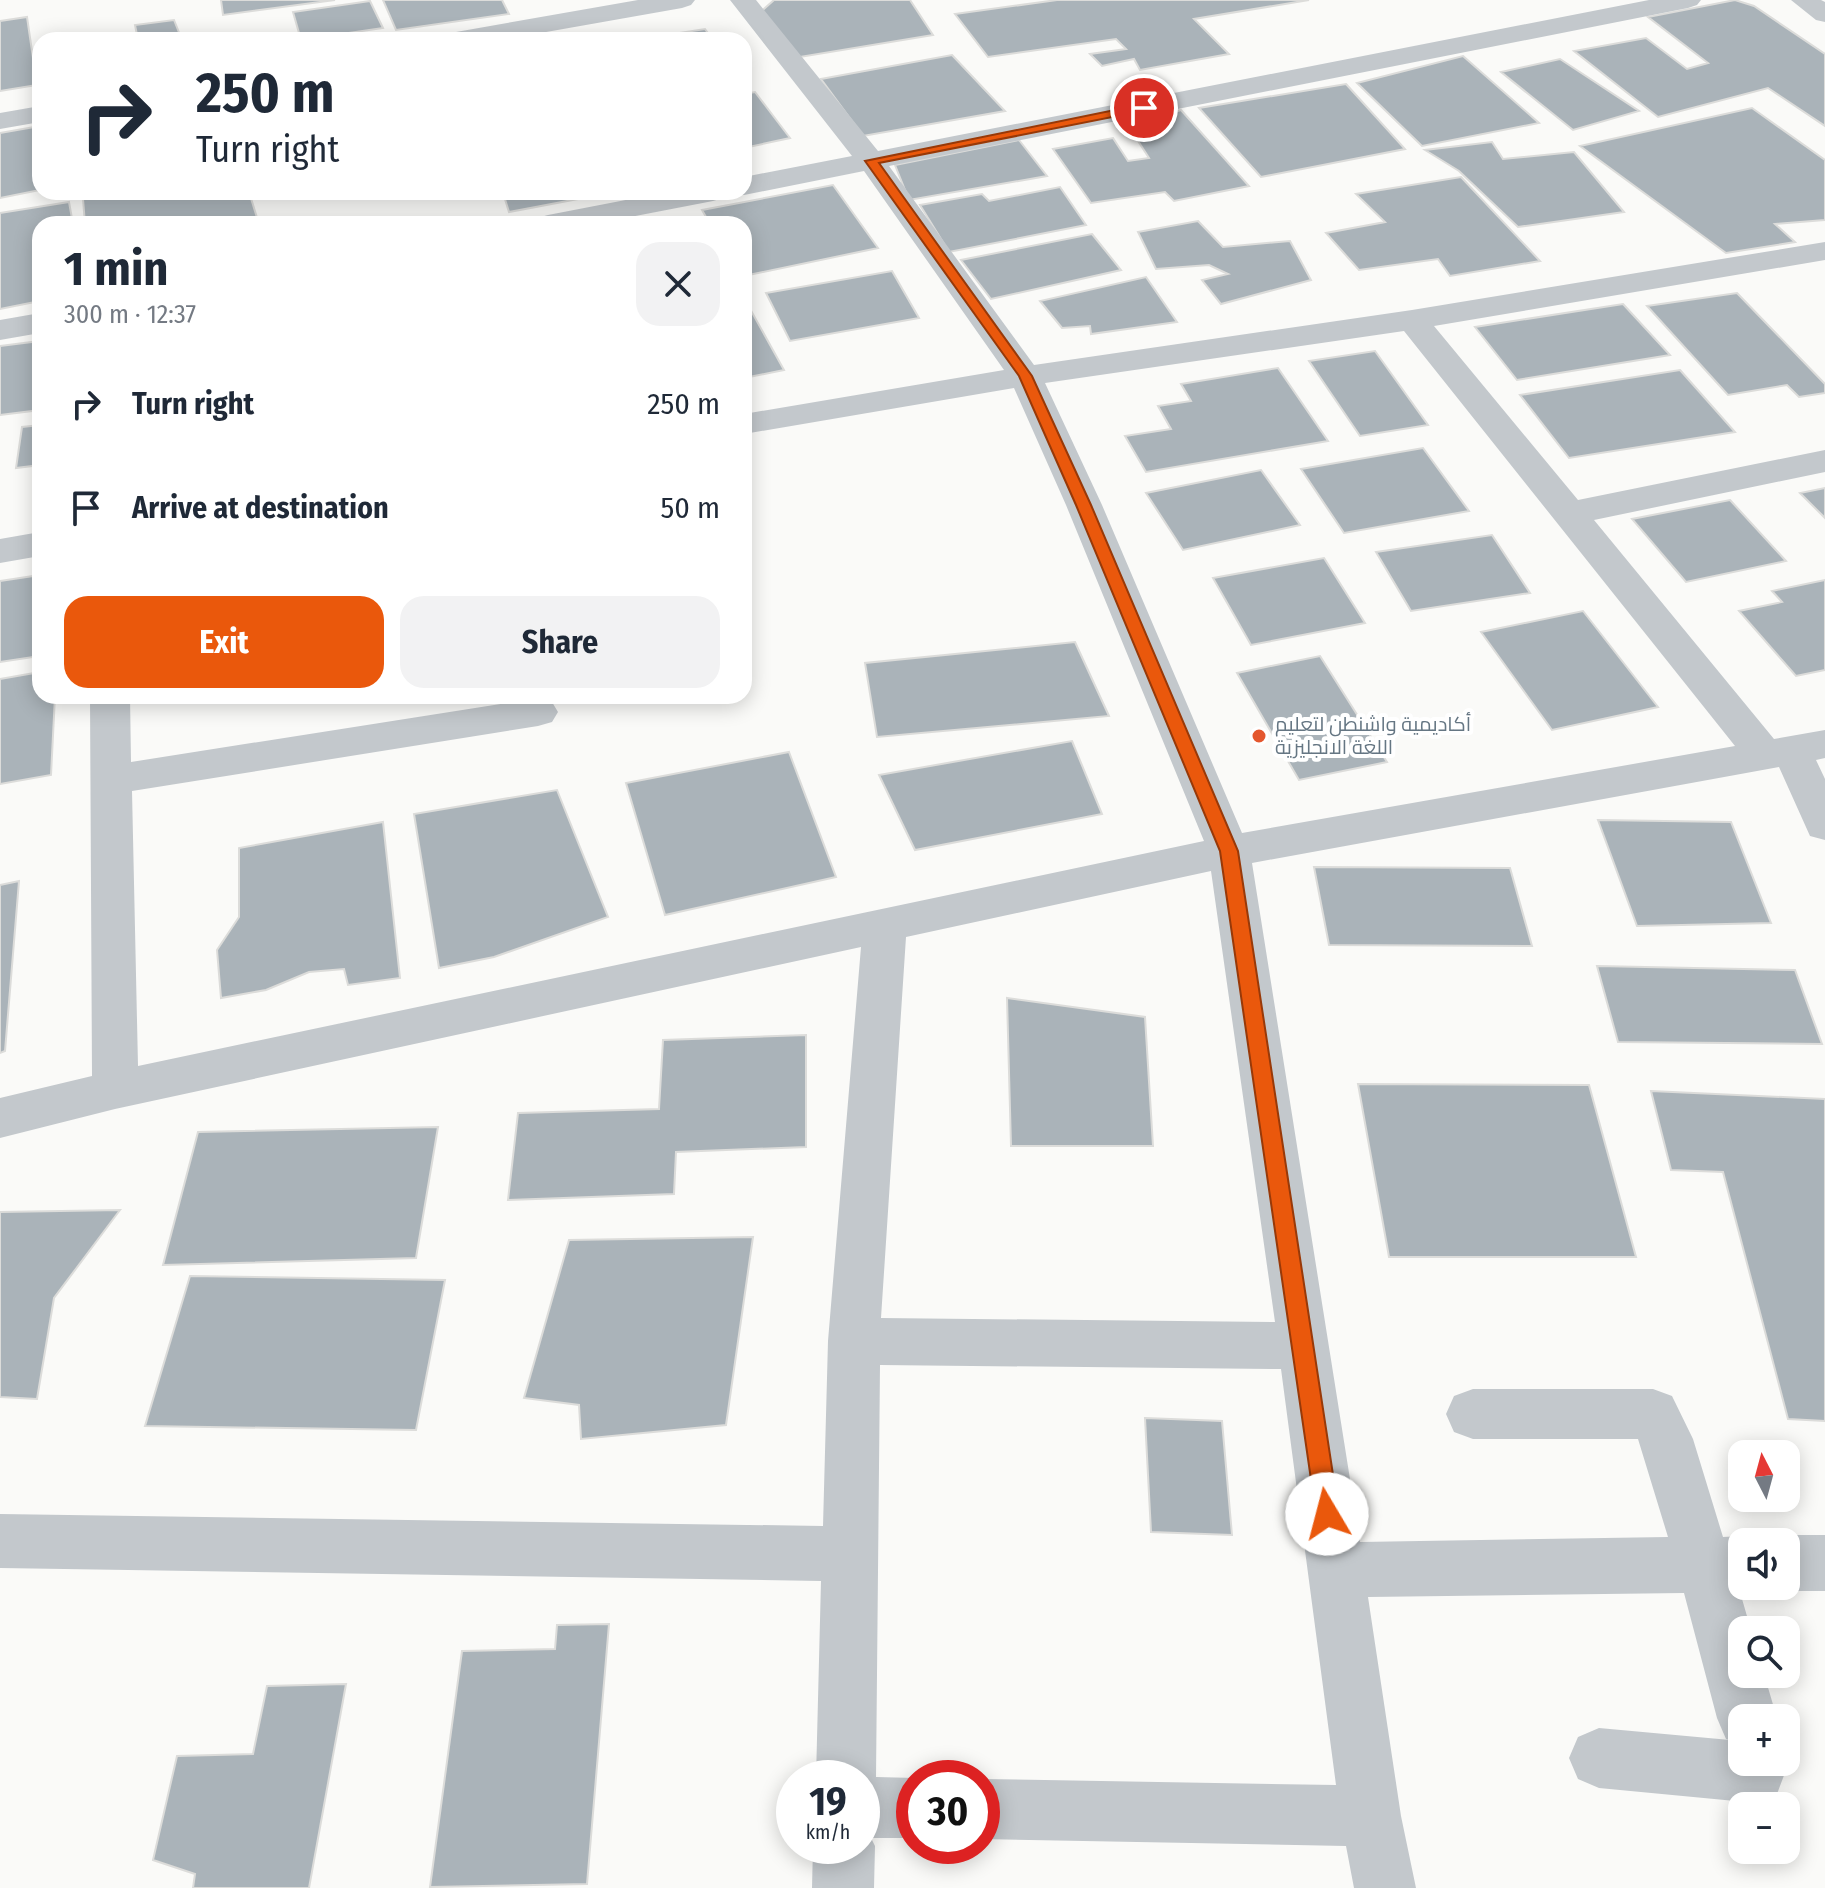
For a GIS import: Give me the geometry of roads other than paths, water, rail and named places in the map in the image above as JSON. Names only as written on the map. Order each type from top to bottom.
[{"type":"street","points":[[501,32],[682,0]]},
{"type":"street","points":[[743,0],[871,161],[1025,376],[1084,505],[1229,851],[1371,1816],[1385,1888]]},
{"type":"street","points":[[752,184],[1688,0]]},
{"type":"street","points":[[1804,0],[1825,14]]},
{"type":"street","points":[[0,121],[32,115]]},
{"type":"street","points":[[589,216],[672,200]]},
{"type":"street","points":[[752,423],[1025,376],[1412,320],[1825,251]]},
{"type":"street","points":[[1412,320],[1571,513],[1794,751],[1825,825]]},
{"type":"street","points":[[0,330],[32,324]]},
{"type":"street","points":[[1571,513],[1825,461]]},
{"type":"street","points":[[0,551],[32,545]]},
{"type":"street","points":[[110,704],[115,1090]]},
{"type":"street","points":[[111,780],[538,712]]},
{"type":"street","points":[[0,1118],[115,1090],[1229,851],[1794,751]]},
{"type":"street","points":[[846,1760],[854,1341],[885,925]]},
{"type":"street","points":[[854,1341],[1304,1346]]},
{"type":"street","points":[[1473,1414],[1651,1412],[1723,1564],[1745,1704]]},
{"type":"street","points":[[0,1541],[848,1554]]},
{"type":"street","points":[[1800,1563],[1825,1563]]},
{"type":"street","points":[[1335,1570],[1723,1564]]},
{"type":"street","points":[[1599,1758],[1728,1770]]},
{"type":"street","points":[[1000,1809],[1371,1816]]},
{"type":"street","points":[[843,1888],[844,1864]]},
{"type":"place","name":"أكاديمية واشنطن لتعليم اللغة الانجليزية","points":[[1259,736]]}]
